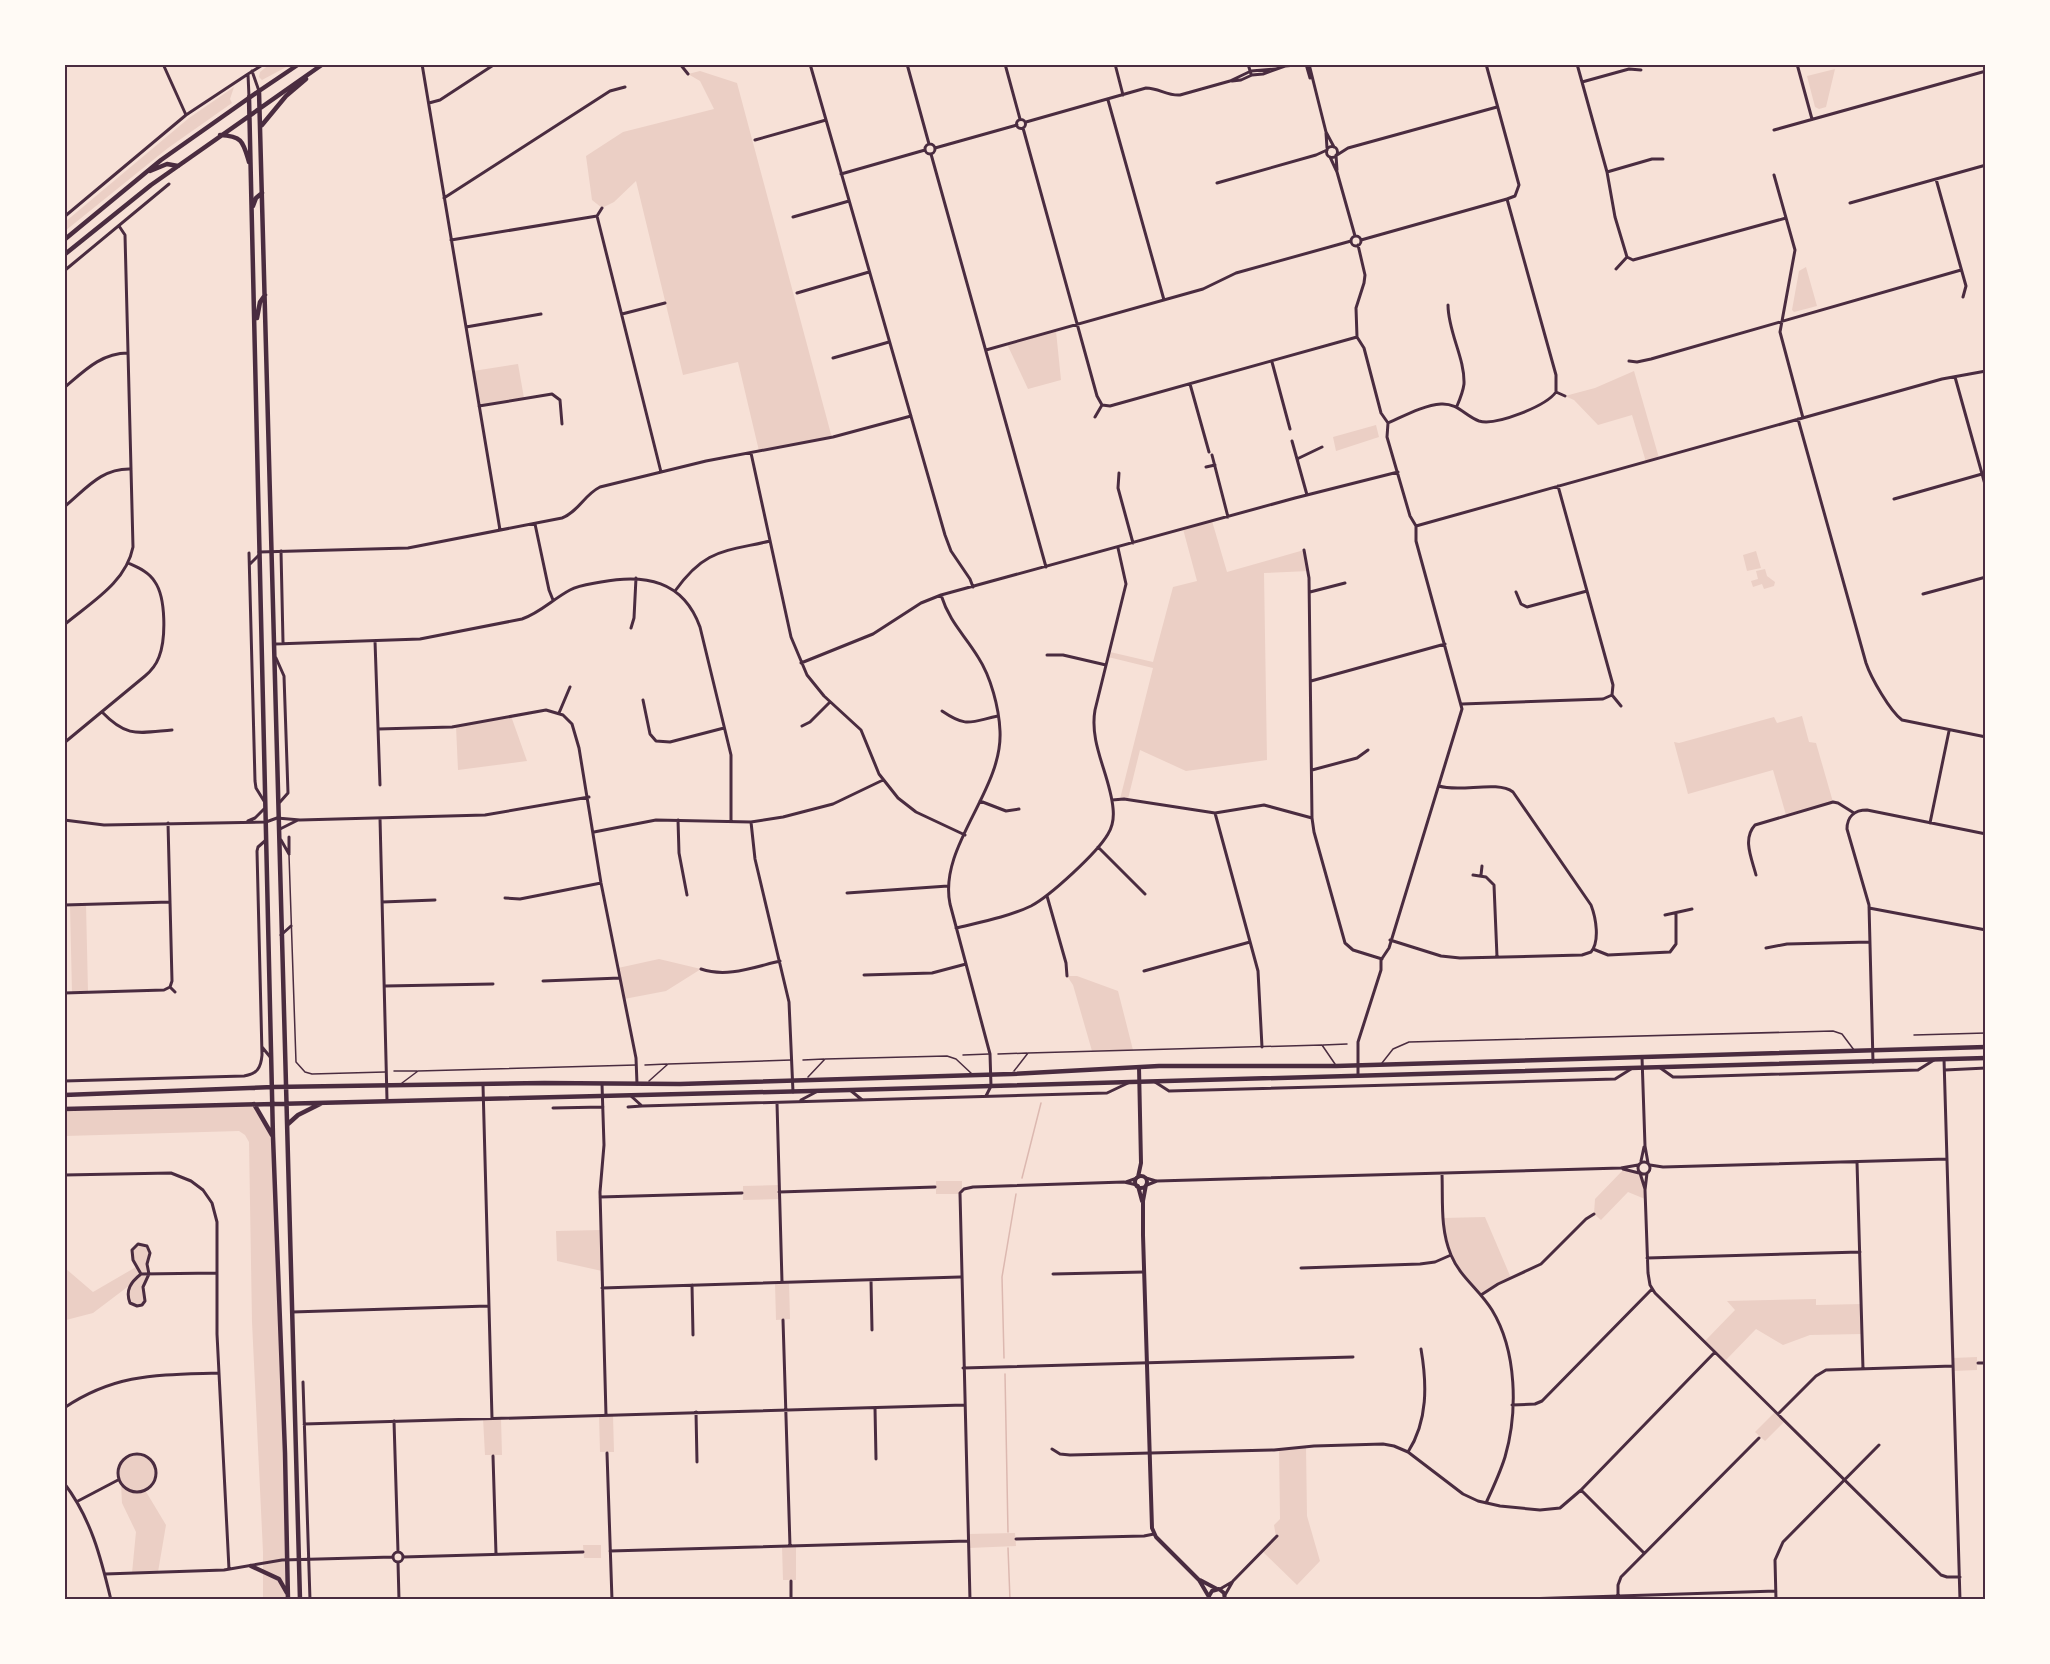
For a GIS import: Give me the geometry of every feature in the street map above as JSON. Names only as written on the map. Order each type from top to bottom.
[{"type":"main road","points":[[64,240],[140,176],[299,64]]},
{"type":"main road","points":[[64,255],[220,135],[321,66]]},
{"type":"main road","points":[[261,127],[286,96],[321,66]]},
{"type":"main road","points":[[258,91],[261,127],[277,818],[287,1087],[300,1599]]},
{"type":"main road","points":[[249,98],[273,1137],[288,1598]]},
{"type":"main road","points":[[220,135],[233,136],[241,141],[250,168]]},
{"type":"main road","points":[[140,176],[166,164],[178,166]]},
{"type":"main road","points":[[252,208],[256,198],[262,193]]},
{"type":"main road","points":[[255,332],[258,309],[265,295]]},
{"type":"main road","points":[[258,473],[269,473]]},
{"type":"main road","points":[[259,506],[270,506]]},
{"type":"main road","points":[[64,1095],[273,1087],[792,1081],[974,1076],[1139,1066],[1336,1066],[1986,1047]]},
{"type":"main road","points":[[1944,1048],[1944,1059]]},
{"type":"main road","points":[[64,1109],[793,1092],[1986,1058]]},
{"type":"main road","points":[[288,1124],[298,1115],[324,1102]]},
{"type":"main road","points":[[254,1104],[273,1137]]},
{"type":"main road","points":[[251,1566],[279,1580],[288,1598]]},
{"type":"street","points":[[163,64],[186,115]]},
{"type":"street","points":[[64,217],[186,115],[264,64]]},
{"type":"street","points":[[422,64],[500,530]]},
{"type":"street","points":[[429,103],[440,100],[495,64]]},
{"type":"street","points":[[680,64],[688,74]]},
{"type":"street","points":[[810,64],[949,545],[973,587]]},
{"type":"street","points":[[907,64],[929,144],[935,148]]},
{"type":"street","points":[[1005,64],[1020,119],[1017,125]]},
{"type":"street","points":[[1114,64],[1123,95]]},
{"type":"street","points":[[1249,64],[1251,73]]},
{"type":"street","points":[[1358,1076],[1358,1042],[1381,970],[1382,959],[1388,951],[1460,719],[1462,704],[1416,541],[1416,526],[1410,516],[1388,437],[1388,423],[1381,412],[1363,346],[1357,337],[1356,308],[1365,279],[1358,245],[1361,240],[1515,196],[1519,185],[1486,64]]},
{"type":"street","points":[[1577,64],[1607,172],[1615,217],[1627,257],[1633,260],[1786,218]]},
{"type":"street","points":[[1797,64],[1812,119]]},
{"type":"street","points":[[1020,119],[1026,122],[1150,88],[1168,95],[1180,95],[1241,80],[1251,73],[1263,74],[1286,65],[1307,65],[1326,132],[1328,156],[1337,172]]},
{"type":"street","points":[[1582,82],[1625,70],[1641,70]]},
{"type":"street","points":[[252,71],[258,91]]},
{"type":"street","points":[[1774,130],[1986,71]]},
{"type":"street","points":[[248,74],[249,98]]},
{"type":"street","points":[[444,198],[610,91],[625,87]]},
{"type":"street","points":[[1108,99],[1164,300]]},
{"type":"street","points":[[1316,155],[1336,155],[1348,148],[1497,107]]},
{"type":"street","points":[[755,140],[826,120]]},
{"type":"street","points":[[1026,122],[1023,128],[1098,399],[1102,405],[1110,406],[1357,337]]},
{"type":"street","points":[[931,154],[935,148],[1017,125],[1023,128]]},
{"type":"street","points":[[1326,132],[1335,148],[1337,172],[1355,236]]},
{"type":"street","points":[[841,174],[926,150],[929,144]]},
{"type":"street","points":[[1217,183],[1327,150],[1348,148]]},
{"type":"street","points":[[926,150],[931,154],[1046,567]]},
{"type":"street","points":[[1607,172],[1652,159],[1662,159]]},
{"type":"street","points":[[1850,203],[1986,165]]},
{"type":"street","points":[[1774,175],[1795,250],[1781,322],[1781,339],[1803,418]]},
{"type":"street","points":[[1936,179],[1965,286],[1963,297]]},
{"type":"street","points":[[64,271],[169,184]]},
{"type":"street","points":[[1388,423],[1434,405],[1449,404],[1457,406],[1473,418],[1493,422],[1501,421],[1548,400],[1556,392],[1556,375],[1507,200]]},
{"type":"street","points":[[793,217],[849,201]]},
{"type":"street","points":[[602,208],[597,216],[661,472]]},
{"type":"street","points":[[451,240],[597,216]]},
{"type":"street","points":[[64,625],[117,580],[128,563],[133,538],[125,235],[119,225]]},
{"type":"street","points":[[1355,236],[1360,237],[1361,240]]},
{"type":"street","points":[[986,350],[1207,288],[1236,273],[1351,241],[1355,236]]},
{"type":"street","points":[[1351,241],[1354,245],[1358,245]]},
{"type":"street","points":[[1616,269],[1627,257]]},
{"type":"street","points":[[1629,361],[1651,359],[1961,270]]},
{"type":"street","points":[[797,293],[869,272]]},
{"type":"street","points":[[622,314],[665,303]]},
{"type":"street","points":[[1448,305],[1448,318],[1464,378],[1457,406]]},
{"type":"street","points":[[466,327],[541,314]]},
{"type":"street","points":[[833,358],[890,342]]},
{"type":"street","points":[[64,388],[100,359],[128,353]]},
{"type":"street","points":[[1272,361],[1290,429]]},
{"type":"street","points":[[1416,526],[1955,376],[1986,371]]},
{"type":"street","points":[[1955,376],[1986,488]]},
{"type":"street","points":[[1190,384],[1228,517]]},
{"type":"street","points":[[1556,392],[1564,396]]},
{"type":"street","points":[[479,406],[552,394],[560,400],[562,424]]},
{"type":"street","points":[[1095,417],[1102,405]]},
{"type":"street","points":[[250,564],[259,554],[271,552],[399,549],[535,524],[570,515],[590,493],[597,489],[661,472],[833,437],[911,416]]},
{"type":"street","points":[[1798,419],[1869,671],[1900,719],[1986,737]]},
{"type":"street","points":[[1292,441],[1307,495]]},
{"type":"street","points":[[1297,459],[1322,447]]},
{"type":"street","points":[[751,453],[791,637],[811,681],[863,733],[877,769],[898,798],[911,809],[965,835]]},
{"type":"street","points":[[1206,467],[1215,465]]},
{"type":"street","points":[[64,507],[106,473],[131,469]]},
{"type":"street","points":[[801,663],[873,634],[921,603],[941,595],[1398,472]]},
{"type":"street","points":[[1119,473],[1118,488],[1133,543]]},
{"type":"street","points":[[1894,499],[1982,474]]},
{"type":"street","points":[[1558,486],[1613,685],[1611,695]]},
{"type":"street","points":[[535,524],[549,591],[554,601]]},
{"type":"street","points":[[675,591],[694,567],[708,557],[770,541]]},
{"type":"street","points":[[956,928],[1016,912],[1047,896],[1098,847],[1112,825],[1114,814],[1112,800],[1094,728],[1095,710],[1126,584],[1118,547]]},
{"type":"street","points":[[1304,550],[1309,571],[1310,592],[1312,818],[1317,844],[1345,943],[1353,950],[1382,959]]},
{"type":"street","points":[[281,551],[284,643]]},
{"type":"street","points":[[246,821],[255,818],[266,805],[256,789],[249,553]]},
{"type":"street","points":[[64,743],[149,672],[158,658],[164,608],[161,592],[149,575],[128,563]]},
{"type":"street","points":[[1923,594],[1986,577]]},
{"type":"street","points":[[631,628],[634,618],[636,578]]},
{"type":"street","points":[[273,644],[428,638],[533,615],[575,588],[616,579],[636,578],[655,581],[675,591],[691,609],[699,624],[731,762],[731,821]]},
{"type":"street","points":[[1310,592],[1345,583]]},
{"type":"street","points":[[1516,592],[1519,602],[1527,607],[1587,591]]},
{"type":"street","points":[[941,595],[949,617],[982,663],[998,716],[1000,733],[998,754],[950,870],[948,886],[956,928],[990,1054],[992,1086],[986,1096]]},
{"type":"street","points":[[375,641],[380,785]]},
{"type":"street","points":[[1311,681],[1445,644]]},
{"type":"street","points":[[273,654],[285,676],[288,793],[277,804]]},
{"type":"street","points":[[1047,655],[1063,655],[1106,665]]},
{"type":"street","points":[[559,713],[570,687]]},
{"type":"street","points":[[1462,704],[1603,699],[1611,695]]},
{"type":"street","points":[[1611,695],[1622,706]]},
{"type":"street","points":[[643,700],[651,736],[656,741],[670,742],[724,728]]},
{"type":"street","points":[[802,726],[812,720],[830,702]]},
{"type":"street","points":[[378,729],[452,727],[546,710],[559,713],[569,721],[575,731],[589,797],[602,884],[636,1065],[637,1084]]},
{"type":"street","points":[[942,711],[955,720],[963,722],[998,716]]},
{"type":"street","points":[[102,712],[114,725],[125,731],[172,730]]},
{"type":"street","points":[[1930,823],[1949,730]]},
{"type":"street","points":[[1312,770],[1357,758],[1368,750]]},
{"type":"street","points":[[594,832],[643,822],[678,820],[751,822],[783,817],[833,804],[883,780]]},
{"type":"street","points":[[1390,940],[1447,957],[1582,955],[1588,954],[1596,942],[1595,919],[1591,904],[1513,792],[1503,788],[1452,789],[1439,786]]},
{"type":"street","points":[[64,820],[104,825],[266,822],[277,818],[300,820],[493,814],[589,797]]},
{"type":"street","points":[[1112,800],[1124,799],[1215,813],[1264,805],[1312,818]]},
{"type":"street","points":[[980,801],[1009,812],[1019,809]]},
{"type":"street","points":[[1756,875],[1748,842],[1749,832],[1755,825],[1833,802],[1840,804],[1853,814]]},
{"type":"street","points":[[1873,1062],[1869,908],[1847,829],[1848,822],[1853,814],[1867,810],[1986,834]]},
{"type":"street","points":[[1215,813],[1259,980],[1262,1047]]},
{"type":"street","points":[[380,818],[387,1100]]},
{"type":"street","points":[[289,854],[278,833],[285,825],[300,820]]},
{"type":"street","points":[[678,820],[679,853],[687,895]]},
{"type":"street","points":[[751,822],[755,859],[789,1002],[793,1092]]},
{"type":"street","points":[[168,823],[172,981],[170,987]]},
{"type":"street","points":[[289,837],[289,854]]},
{"type":"street","points":[[64,1081],[244,1076],[258,1070],[261,1062],[261,1046],[257,851],[266,840]]},
{"type":"street","points":[[1098,847],[1145,894]]},
{"type":"street","points":[[1481,876],[1482,866]]},
{"type":"street","points":[[1473,875],[1492,881],[1495,888],[1497,957]]},
{"type":"street","points":[[505,898],[519,899],[602,884]]},
{"type":"street","points":[[847,893],[948,886]]},
{"type":"street","points":[[1047,896],[1066,963],[1067,976]]},
{"type":"street","points":[[382,902],[435,900]]},
{"type":"street","points":[[64,905],[170,902]]},
{"type":"street","points":[[1869,908],[1986,930]]},
{"type":"street","points":[[1665,915],[1692,909]]},
{"type":"street","points":[[1593,949],[1608,955],[1670,952],[1676,944],[1676,913]]},
{"type":"street","points":[[281,935],[291,926]]},
{"type":"street","points":[[1144,971],[1250,942]]},
{"type":"street","points":[[1766,948],[1787,944],[1869,942]]},
{"type":"street","points":[[700,969],[711,973],[729,973],[780,961]]},
{"type":"street","points":[[864,975],[932,973],[966,964]]},
{"type":"street","points":[[543,981],[620,978]]},
{"type":"street","points":[[384,986],[493,984]]},
{"type":"street","points":[[170,987],[175,992]]},
{"type":"street","points":[[64,993],[162,990],[170,987]]},
{"type":"street","points":[[261,1046],[272,1060]]},
{"type":"street","points":[[1642,1057],[1645,1146],[1649,1168],[1645,1190],[1647,1258],[1648,1277],[1652,1288],[1941,1575],[1959,1577]]},
{"type":"street","points":[[1659,1067],[1668,1075],[1676,1077],[1918,1070],[1936,1059]]},
{"type":"street","points":[[1944,1059],[1960,1599]]},
{"type":"street","points":[[1139,1066],[1141,1163],[1137,1186],[1143,1201]]},
{"type":"street","points":[[1155,1082],[1169,1091],[1615,1079],[1633,1068]]},
{"type":"street","points":[[1945,1070],[1986,1068]]},
{"type":"street","points":[[628,1107],[1110,1093],[1130,1082]]},
{"type":"street","points":[[602,1083],[604,1145],[600,1197],[606,1415]]},
{"type":"street","points":[[483,1085],[492,1418]]},
{"type":"street","points":[[850,1090],[862,1100]]},
{"type":"street","points":[[799,1102],[818,1091]]},
{"type":"street","points":[[630,1096],[642,1106]]},
{"type":"street","points":[[777,1102],[782,1282]]},
{"type":"street","points":[[553,1108],[603,1107]]},
{"type":"street","points":[[1645,1146],[1640,1163],[1640,1173],[1645,1190]]},
{"type":"street","points":[[1621,1168],[1640,1173],[1649,1168],[1663,1167],[1947,1159]]},
{"type":"street","points":[[1857,1162],[1863,1369]]},
{"type":"street","points":[[1141,1163],[1146,1178],[1143,1201],[1144,1272],[1151,1524],[1154,1534],[1199,1580],[1209,1598]]},
{"type":"street","points":[[970,1599],[959,1199],[962,1190],[973,1187],[1124,1182],[1138,1177],[1157,1181],[1442,1174],[1621,1168],[1640,1163],[1649,1168]]},
{"type":"street","points":[[64,1175],[165,1173],[191,1181],[208,1197],[218,1230],[218,1373],[229,1569]]},
{"type":"street","points":[[1442,1174],[1444,1229],[1451,1255],[1461,1273],[1495,1315],[1505,1338],[1510,1370],[1512,1405],[1506,1455],[1486,1503]]},
{"type":"street","points":[[1124,1182],[1143,1188],[1157,1181]]},
{"type":"street","points":[[779,1192],[935,1187]]},
{"type":"street","points":[[600,1197],[742,1193]]},
{"type":"street","points":[[1481,1295],[1498,1284],[1541,1264],[1586,1219],[1594,1214]]},
{"type":"street","points":[[141,1274],[134,1263],[132,1254],[133,1248],[140,1244],[147,1246],[149,1251],[147,1264],[149,1274],[143,1287],[146,1301],[139,1306],[134,1306],[128,1301],[128,1292],[131,1284],[141,1274],[149,1274],[217,1273]]},
{"type":"street","points":[[1647,1258],[1860,1252]]},
{"type":"street","points":[[1301,1268],[1420,1264],[1435,1262],[1451,1255]]},
{"type":"street","points":[[1053,1274],[1144,1272]]},
{"type":"street","points":[[602,1288],[961,1277]]},
{"type":"street","points":[[871,1280],[872,1330]]},
{"type":"street","points":[[692,1285],[693,1335]]},
{"type":"street","points":[[1512,1405],[1535,1404],[1542,1401],[1652,1288]]},
{"type":"street","points":[[292,1312],[489,1306]]},
{"type":"street","points":[[783,1320],[790,1546]]},
{"type":"street","points":[[1408,1452],[1417,1436],[1424,1408],[1425,1375],[1421,1349]]},
{"type":"street","points":[[1052,1449],[1060,1454],[1070,1455],[1274,1450],[1308,1446],[1383,1444],[1408,1452],[1463,1494],[1486,1503],[1531,1509],[1554,1509],[1565,1505],[1581,1490],[1715,1352]]},
{"type":"street","points":[[963,1368],[1353,1357]]},
{"type":"street","points":[[1978,1363],[1986,1363]]},
{"type":"street","points":[[1778,1414],[1822,1372],[1953,1366]]},
{"type":"street","points":[[64,1408],[95,1390],[128,1379],[218,1373]]},
{"type":"street","points":[[303,1382],[310,1599]]},
{"type":"street","points":[[304,1424],[964,1405]]},
{"type":"street","points":[[875,1408],[876,1459]]},
{"type":"street","points":[[696,1412],[698,1462]]},
{"type":"street","points":[[394,1421],[398,1552],[403,1557],[583,1552]]},
{"type":"street","points":[[1618,1596],[1619,1580],[1759,1438]]},
{"type":"street","points":[[1776,1599],[1775,1563],[1780,1547],[1879,1444]]},
{"type":"street","points":[[607,1453],[612,1599]]},
{"type":"street","points":[[130,1456],[145,1456],[155,1469],[155,1477],[151,1485],[141,1491],[128,1490],[119,1479],[118,1469],[130,1456]]},
{"type":"street","points":[[493,1456],[496,1554]]},
{"type":"street","points":[[78,1501],[119,1479]]},
{"type":"street","points":[[64,1484],[78,1501],[94,1537],[111,1599]]},
{"type":"street","points":[[1581,1490],[1644,1553]]},
{"type":"street","points":[[1016,1539],[1154,1534]]},
{"type":"street","points":[[1209,1598],[1210,1592],[1233,1581],[1276,1536]]},
{"type":"street","points":[[610,1551],[968,1541]]},
{"type":"street","points":[[105,1574],[229,1569],[287,1560],[393,1557],[398,1552]]},
{"type":"street","points":[[393,1557],[398,1562],[399,1599]]},
{"type":"street","points":[[398,1562],[403,1557]]},
{"type":"street","points":[[1199,1580],[1218,1589],[1225,1598],[1233,1581]]},
{"type":"street","points":[[791,1581],[791,1599]]},
{"type":"street","points":[[1494,1599],[1776,1591]]},
{"type":"lane","points":[[289,854],[295,1059],[298,1066],[312,1074],[387,1072]]},
{"type":"lane","points":[[1381,1064],[1390,1052],[1401,1044],[1445,1041],[1833,1031],[1842,1034],[1855,1051]]},
{"type":"lane","points":[[1914,1035],[1986,1034]]},
{"type":"lane","points":[[998,1054],[1347,1044]]},
{"type":"lane","points":[[1322,1046],[1336,1066]]},
{"type":"lane","points":[[1011,1074],[1028,1053]]},
{"type":"lane","points":[[963,1055],[990,1054]]},
{"type":"lane","points":[[803,1060],[950,1056],[974,1076]]},
{"type":"lane","points":[[806,1080],[825,1059]]},
{"type":"lane","points":[[645,1065],[792,1060]]},
{"type":"lane","points":[[646,1084],[668,1064]]},
{"type":"lane","points":[[394,1071],[636,1065]]},
{"type":"lane","points":[[399,1085],[418,1071]]},
{"type":"shaded area","points":[[270,64],[290,65],[262,80],[259,77],[260,72]]},
{"type":"shaded area","points":[[1835,69],[1826,107],[1819,109],[1815,107],[1807,76]]},
{"type":"shaded area","points":[[700,71],[737,83],[832,438],[759,451],[738,362],[683,375],[636,181],[614,202],[602,208],[592,200],[586,156],[623,132],[714,109],[700,81],[688,74]]},
{"type":"shaded area","points":[[234,87],[230,99],[232,103],[168,148],[65,231],[65,222],[189,118]]},
{"type":"shaded area","points":[[1806,267],[1817,306],[1794,312],[1792,310],[1799,271]]},
{"type":"shaded area","points":[[1056,331],[1061,380],[1028,389],[1007,344]]},
{"type":"shaded area","points":[[518,364],[524,398],[479,406],[473,371]]},
{"type":"shaded area","points":[[1634,371],[1659,458],[1646,462],[1632,415],[1598,425],[1574,400],[1565,396],[1595,388]]},
{"type":"shaded area","points":[[1376,425],[1379,437],[1336,451],[1333,437]]},
{"type":"shaded area","points":[[1212,521],[1227,572],[1304,550],[1309,571],[1264,573],[1267,760],[1186,771],[1140,750],[1128,799],[1120,799],[1153,668],[1108,657],[1110,652],[1153,662],[1173,587],[1197,581],[1183,529]]},
{"type":"shaded area","points":[[1756,551],[1761,568],[1747,571],[1743,555]]},
{"type":"shaded area","points":[[1765,569],[1767,576],[1775,582],[1774,586],[1764,589],[1762,584],[1753,587],[1751,581],[1758,579],[1756,571]]},
{"type":"shaded area","points":[[511,716],[527,761],[458,770],[456,726]]},
{"type":"shaded area","points":[[1802,716],[1809,742],[1816,743],[1833,802],[1786,815],[1773,770],[1688,794],[1674,742],[1679,743],[1774,717],[1777,723]]},
{"type":"shaded area","points":[[86,904],[88,992],[72,993],[70,905]]},
{"type":"shaded area","points":[[659,959],[701,969],[666,991],[624,999],[618,968]]},
{"type":"shaded area","points":[[1067,976],[1077,976],[1118,991],[1133,1050],[1092,1051],[1073,985]]},
{"type":"shaded area","points":[[254,1104],[273,1137],[288,1599],[263,1599],[263,1552],[252,1322],[249,1142],[239,1131],[65,1136],[64,1109]]},
{"type":"shaded area","points":[[1624,1169],[1640,1173],[1645,1199],[1628,1192],[1601,1220],[1594,1214],[1595,1199]]},
{"type":"shaded area","points":[[936,1181],[962,1181],[962,1190],[960,1194],[936,1194]]},
{"type":"shaded area","points":[[779,1185],[780,1199],[743,1200],[743,1186]]},
{"type":"shaded area","points":[[1485,1217],[1511,1278],[1481,1295],[1465,1276],[1451,1252],[1443,1218]]},
{"type":"shaded area","points":[[601,1230],[602,1271],[557,1261],[556,1231]]},
{"type":"shaded area","points":[[143,1244],[149,1251],[147,1261],[149,1274],[144,1285],[144,1303],[134,1306],[130,1303],[130,1285],[93,1313],[66,1320],[65,1323],[65,1268],[93,1292],[136,1267],[132,1250],[135,1246]]},
{"type":"shaded area","points":[[789,1282],[790,1319],[776,1320],[775,1283]]},
{"type":"shaded area","points":[[1816,1299],[1816,1305],[1861,1304],[1862,1334],[1810,1335],[1783,1345],[1756,1329],[1724,1362],[1704,1342],[1735,1310],[1727,1301]]},
{"type":"shaded area","points":[[1977,1357],[1977,1370],[1954,1371],[1953,1358]]},
{"type":"shaded area","points":[[1776,1411],[1785,1421],[1765,1441],[1755,1432]]},
{"type":"shaded area","points":[[599,1415],[613,1415],[614,1452],[600,1452]]},
{"type":"shaded area","points":[[483,1418],[501,1418],[502,1455],[485,1455]]},
{"type":"shaded area","points":[[1306,1446],[1307,1516],[1320,1561],[1297,1585],[1262,1551],[1276,1537],[1274,1525],[1280,1519],[1279,1449]]},
{"type":"shaded area","points":[[138,1455],[150,1460],[153,1464],[155,1475],[145,1490],[166,1525],[158,1572],[132,1573],[136,1532],[122,1503],[118,1473],[120,1465],[125,1460]]},
{"type":"shaded area","points":[[1015,1533],[1016,1546],[969,1548],[968,1534]]},
{"type":"shaded area","points":[[583,1545],[601,1545],[601,1558],[584,1558]]},
{"type":"shaded area","points":[[782,1546],[796,1546],[796,1580],[783,1580]]},
{"type":"waterway","points":[[1022,1178],[1041,1103]]},
{"type":"waterway","points":[[1004,1358],[1002,1277],[1016,1194]]},
{"type":"waterway","points":[[1005,1374],[1008,1532]]},
{"type":"waterway","points":[[1008,1548],[1010,1600]]}]
